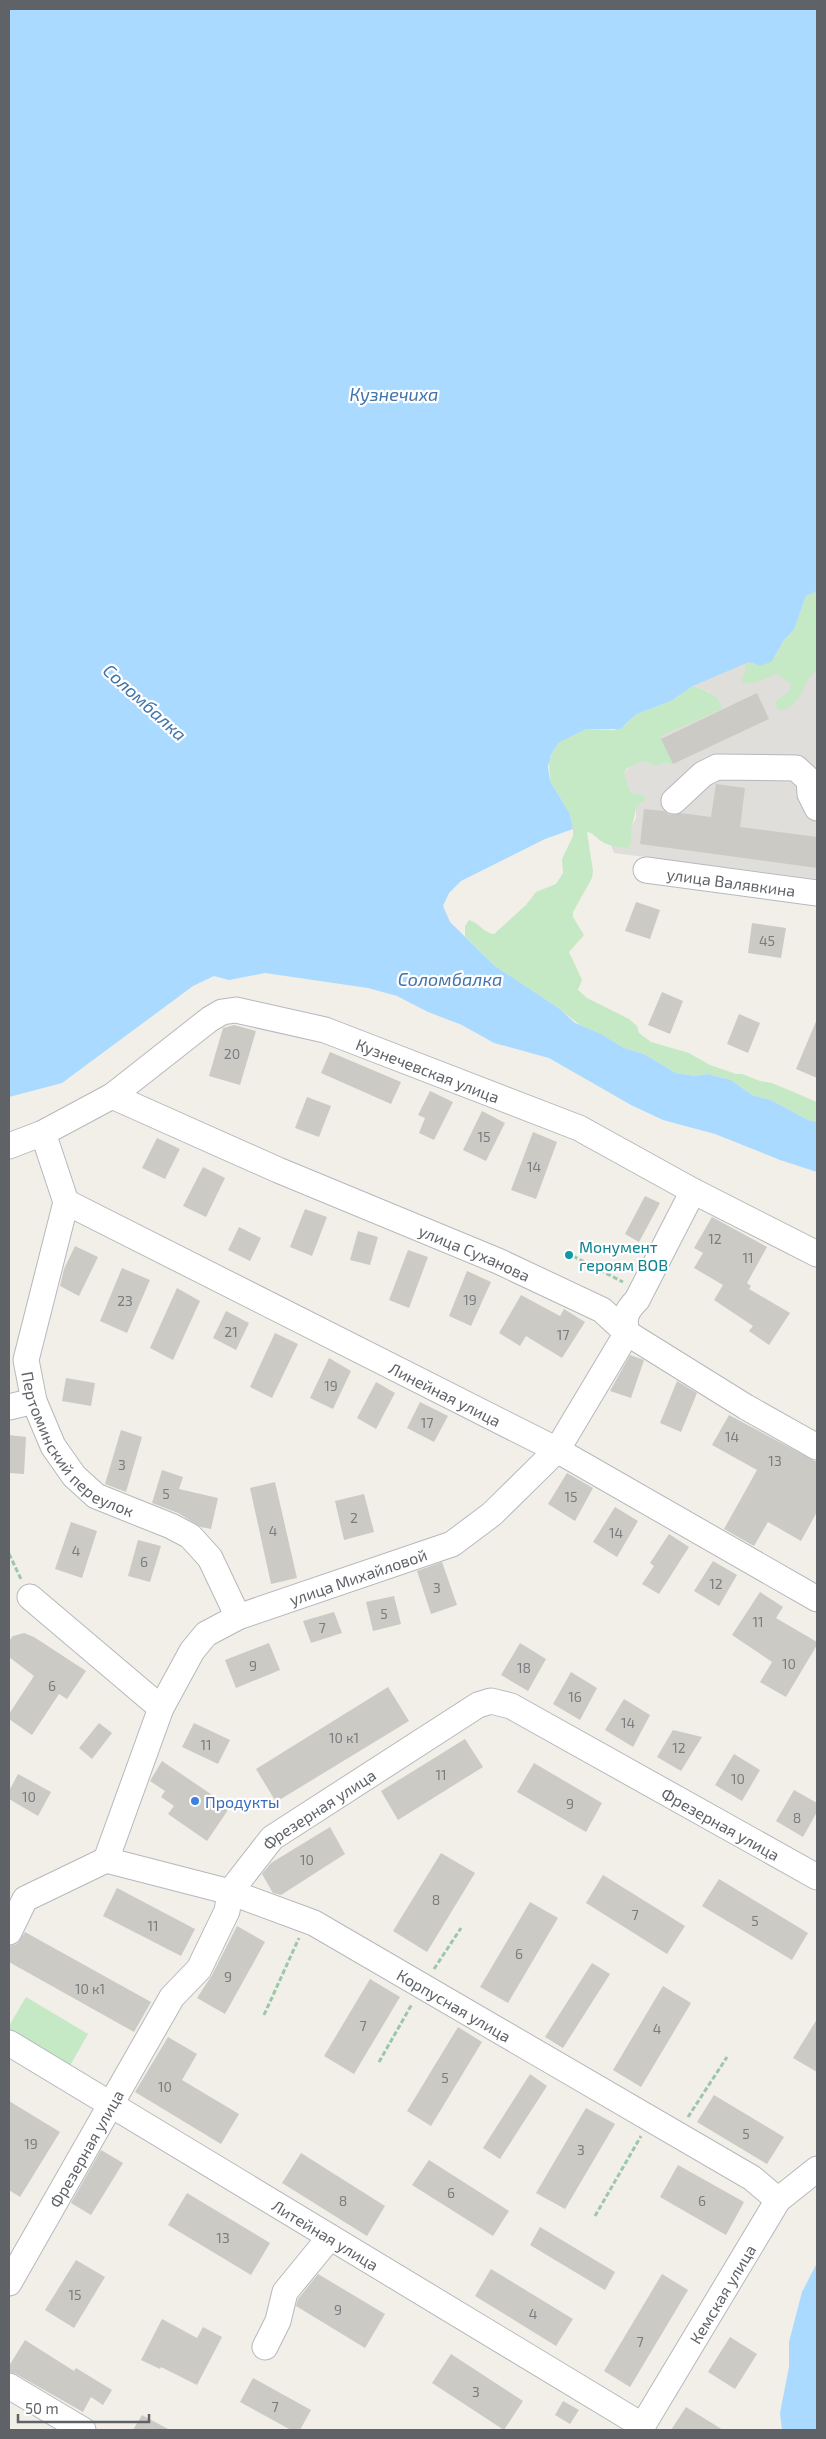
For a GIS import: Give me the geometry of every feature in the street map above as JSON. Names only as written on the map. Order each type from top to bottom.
[{"type":"street","points":[[674,801],[703,774],[718,767],[796,768],[809,780],[810,794],[817,808]]},
{"type":"street","name":"улица Валявкина","points":[[646,870],[817,894]]},
{"type":"street","name":"Кузнечевская улица","points":[[9,1146],[43,1132],[112,1096],[210,1019],[222,1012],[236,1010],[325,1030],[579,1128],[817,1254]]},
{"type":"street","name":"улица Суханова","points":[[112,1096],[278,1170],[498,1261],[602,1310],[627,1333],[746,1407],[817,1447]]},
{"type":"street","points":[[43,1132],[66,1202]]},
{"type":"street","name":"улица Михайловой","points":[[106,1860],[161,1708],[192,1651],[206,1634],[238,1617],[452,1544],[492,1514],[557,1450],[627,1333],[624,1321],[628,1309],[637,1300],[693,1190]]},
{"type":"street","name":"Пертоминский переулок","points":[[66,1202],[26,1360],[34,1401],[53,1446],[74,1476],[96,1496],[171,1526],[190,1536],[210,1558],[238,1617]]},
{"type":"street","name":"Линейная улица","points":[[66,1202],[557,1450],[817,1599]]},
{"type":"street","points":[[9,1407],[34,1401]]},
{"type":"street","points":[[30,1597],[161,1708]]},
{"type":"street","name":"Фрезерная улица","points":[[9,2283],[172,1997],[199,1969],[227,1911],[230,1892],[272,1838],[478,1706],[491,1701],[510,1706],[817,1877]]},
{"type":"street","points":[[9,1932],[17,1895],[106,1860]]},
{"type":"street","name":"Корпусная улица","points":[[106,1860],[230,1892],[306,1921],[678,2134],[752,2178],[778,2200]]},
{"type":"street","name":"Литейная улица","points":[[9,2043],[330,2236],[641,2428]]},
{"type":"street","name":"Кемская улица","points":[[641,2428],[778,2200],[817,2169]]},
{"type":"street","points":[[265,2347],[278,2321],[285,2292],[330,2236]]},
{"type":"street","points":[[9,2386],[83,2430]]},
{"type":"path","points":[[574,1256],[641,1292]]},
{"type":"path","points":[[9,1554],[30,1597]]},
{"type":"path","points":[[264,2014],[306,1921]]},
{"type":"path","points":[[678,2134],[727,2057]]},
{"type":"path","points":[[595,2216],[650,2119]]},
{"type":"shaded area","points":[[817,627],[817,879],[614,853],[611,845],[627,849],[631,828],[636,818],[636,807],[647,799],[643,795],[631,793],[624,773],[632,764],[643,761],[673,764],[661,736],[710,692],[693,686]]},
{"type":"green space","points":[[817,591],[817,671],[807,680],[796,701],[781,711],[776,707],[776,702],[790,690],[791,684],[777,674],[756,682],[741,682],[745,666],[749,662],[755,665],[776,657],[784,640],[794,630],[806,596]]},
{"type":"green space","points":[[693,686],[715,696],[722,709],[661,736],[673,764],[662,763],[657,766],[643,761],[627,768],[624,773],[631,793],[643,795],[647,799],[636,807],[631,829],[631,841],[627,849],[604,843],[587,832],[593,871],[592,878],[573,912],[573,917],[584,935],[569,952],[582,980],[578,990],[587,998],[629,1019],[637,1026],[639,1033],[651,1042],[689,1053],[710,1065],[736,1074],[772,1083],[817,1102],[817,1122],[808,1120],[771,1100],[752,1095],[731,1080],[707,1074],[695,1076],[676,1073],[644,1054],[624,1048],[601,1034],[581,1026],[560,1009],[495,966],[465,936],[465,926],[469,920],[487,932],[494,934],[526,905],[536,892],[556,884],[563,873],[562,859],[573,836],[573,829],[570,814],[550,781],[549,761],[557,743],[586,729],[614,730],[625,725],[637,714],[671,701]]},
{"type":"green space","points":[[26,1997],[88,2034],[68,2069],[9,2034],[9,2026]]},
{"type":"water","name":"Кузнечиха","points":[[9,9],[817,9],[817,591],[806,596],[794,630],[784,640],[772,661],[761,666],[749,662],[693,686],[671,701],[637,714],[620,729],[586,729],[558,743],[551,755],[548,767],[550,781],[570,814],[573,829],[545,839],[461,881],[449,893],[443,906],[450,922],[495,966],[560,1009],[575,1023],[601,1034],[624,1048],[644,1054],[676,1073],[695,1076],[707,1074],[731,1080],[752,1095],[771,1100],[808,1120],[817,1122],[817,1172],[780,1160],[715,1134],[663,1120],[631,1105],[549,1058],[494,1043],[462,1025],[428,1012],[397,996],[368,988],[265,973],[229,980],[214,976],[193,986],[62,1083],[9,1097]]},
{"type":"water","points":[[817,2263],[817,2430],[782,2430],[780,2413],[789,2367],[789,2342],[802,2292]]},
{"type":"building","points":[[757,693],[769,719],[673,764],[661,739]]},
{"type":"building","points":[[716,784],[745,788],[740,827],[817,837],[817,868],[640,844],[644,809],[664,811],[670,815],[680,813],[711,817]]},
{"type":"building","points":[[636,902],[660,910],[650,939],[625,931]]},
{"type":"building","points":[[752,923],[786,928],[781,958],[748,953]]},
{"type":"building","points":[[662,992],[683,1001],[670,1034],[648,1025]]},
{"type":"building","points":[[739,1014],[760,1023],[748,1053],[727,1044]]},
{"type":"building","points":[[817,1019],[817,1078],[796,1069]]},
{"type":"building","points":[[234,1025],[256,1031],[240,1085],[209,1076],[223,1028]]},
{"type":"building","points":[[330,1052],[401,1082],[391,1104],[321,1073]]},
{"type":"building","points":[[430,1091],[453,1102],[434,1140],[419,1133],[425,1118],[418,1115]]},
{"type":"building","points":[[307,1097],[331,1106],[319,1137],[295,1128]]},
{"type":"building","points":[[482,1111],[505,1123],[486,1161],[463,1150]]},
{"type":"building","points":[[533,1132],[557,1142],[536,1199],[511,1190]]},
{"type":"building","points":[[157,1138],[180,1149],[165,1179],[142,1168]]},
{"type":"building","points":[[203,1167],[225,1178],[206,1217],[183,1206]]},
{"type":"building","points":[[645,1196],[660,1203],[639,1242],[625,1234]]},
{"type":"building","points":[[305,1209],[327,1217],[312,1256],[290,1247]]},
{"type":"building","points":[[712,1217],[767,1247],[747,1283],[751,1286],[749,1289],[790,1313],[769,1345],[749,1331],[753,1326],[714,1300],[723,1285],[694,1268],[703,1253],[694,1248]]},
{"type":"building","points":[[239,1227],[261,1238],[250,1261],[228,1250]]},
{"type":"building","points":[[358,1231],[378,1237],[370,1265],[350,1260]]},
{"type":"building","points":[[75,1246],[98,1257],[79,1296],[60,1286],[64,1269]]},
{"type":"building","points":[[408,1250],[428,1257],[409,1308],[389,1300]]},
{"type":"building","points":[[122,1268],[150,1280],[127,1333],[100,1321]]},
{"type":"building","points":[[467,1271],[491,1282],[471,1326],[449,1316]]},
{"type":"building","points":[[177,1288],[200,1301],[173,1360],[150,1348]]},
{"type":"building","points":[[521,1295],[560,1316],[564,1309],[585,1322],[562,1358],[526,1336],[520,1346],[499,1333]]},
{"type":"building","points":[[226,1311],[249,1323],[236,1350],[213,1338]]},
{"type":"building","points":[[275,1333],[298,1344],[272,1398],[250,1387]]},
{"type":"building","points":[[630,1355],[644,1360],[631,1398],[610,1391]]},
{"type":"building","points":[[329,1358],[351,1371],[333,1409],[310,1398]]},
{"type":"building","points":[[66,1378],[95,1383],[91,1406],[62,1401]]},
{"type":"building","points":[[677,1381],[697,1393],[681,1432],[660,1423]]},
{"type":"building","points":[[376,1382],[395,1393],[376,1429],[357,1418]]},
{"type":"building","points":[[420,1402],[448,1416],[434,1442],[407,1428]]},
{"type":"building","points":[[729,1415],[817,1462],[817,1512],[801,1541],[768,1522],[754,1546],[724,1529],[757,1470],[712,1445]]},
{"type":"building","points":[[121,1430],[142,1437],[126,1492],[105,1484]]},
{"type":"building","points":[[9,1435],[26,1437],[24,1474],[9,1473]]},
{"type":"building","points":[[162,1470],[183,1477],[179,1489],[218,1498],[211,1529],[201,1527],[178,1513],[152,1503]]},
{"type":"building","points":[[567,1473],[593,1488],[575,1521],[548,1504]]},
{"type":"building","points":[[275,1482],[297,1578],[271,1584],[250,1488]]},
{"type":"building","points":[[364,1494],[374,1532],[344,1540],[335,1501]]},
{"type":"building","points":[[615,1507],[638,1521],[617,1557],[593,1542]]},
{"type":"building","points":[[71,1522],[97,1531],[82,1578],[55,1569]]},
{"type":"building","points":[[669,1534],[689,1547],[659,1594],[642,1584],[654,1566],[650,1563]]},
{"type":"building","points":[[138,1540],[161,1546],[150,1582],[128,1576]]},
{"type":"building","points":[[713,1561],[737,1575],[719,1606],[694,1591]]},
{"type":"building","points":[[442,1562],[457,1605],[431,1614],[417,1571]]},
{"type":"building","points":[[760,1592],[783,1607],[776,1618],[817,1642],[786,1697],[760,1682],[772,1662],[732,1635]]},
{"type":"building","points":[[394,1596],[401,1624],[373,1631],[366,1602]]},
{"type":"building","points":[[334,1612],[342,1633],[311,1643],[303,1621]]},
{"type":"building","points":[[24,1633],[34,1637],[86,1671],[67,1699],[59,1694],[32,1735],[9,1719],[9,1714],[34,1676],[9,1657],[9,1641],[13,1636]]},
{"type":"building","points":[[269,1643],[280,1670],[236,1688],[225,1660]]},
{"type":"building","points":[[520,1643],[546,1659],[528,1691],[501,1675]]},
{"type":"building","points":[[571,1672],[597,1688],[580,1720],[553,1704]]},
{"type":"building","points":[[388,1687],[409,1721],[276,1802],[256,1769]]},
{"type":"building","points":[[624,1699],[650,1715],[633,1747],[605,1730]]},
{"type":"building","points":[[99,1723],[112,1733],[92,1759],[79,1748]]},
{"type":"building","points":[[194,1723],[230,1740],[218,1764],[182,1747]]},
{"type":"building","points":[[673,1730],[702,1737],[681,1771],[657,1757]]},
{"type":"building","points":[[465,1739],[483,1767],[398,1820],[381,1791]]},
{"type":"building","points":[[734,1754],[760,1770],[742,1801],[715,1785]]},
{"type":"building","name":"Продукты","points":[[162,1761],[230,1807],[207,1841],[168,1814],[174,1806],[161,1797],[165,1791],[150,1781]]},
{"type":"building","points":[[534,1763],[602,1803],[586,1832],[517,1792]]},
{"type":"building","points":[[18,1774],[51,1792],[38,1816],[9,1799],[9,1791]]},
{"type":"building","points":[[794,1790],[817,1803],[817,1812],[803,1837],[776,1821]]},
{"type":"building","points":[[330,1827],[345,1854],[281,1895],[273,1893],[262,1874],[271,1863]]},
{"type":"building","points":[[441,1853],[475,1873],[427,1952],[393,1931]]},
{"type":"building","points":[[603,1875],[685,1926],[667,1954],[586,1903]]},
{"type":"building","points":[[719,1879],[808,1933],[792,1960],[702,1906]]},
{"type":"building","points":[[117,1888],[195,1929],[181,1956],[103,1916]]},
{"type":"building","points":[[530,1902],[558,1918],[508,2003],[480,1987]]},
{"type":"building","points":[[237,1926],[265,1942],[225,2014],[197,1998],[212,1975]]},
{"type":"building","points":[[25,1932],[151,2002],[134,2032],[9,1962],[9,1946],[17,1944]]},
{"type":"building","points":[[592,1963],[610,1974],[563,2048],[545,2037]]},
{"type":"building","points":[[370,1979],[400,1997],[354,2074],[324,2056]]},
{"type":"building","points":[[663,1986],[691,2003],[641,2087],[613,2070]]},
{"type":"building","points":[[817,2019],[817,2072],[793,2058]]},
{"type":"building","points":[[458,2027],[482,2042],[431,2126],[407,2111]]},
{"type":"building","points":[[168,2037],[197,2054],[182,2080],[239,2114],[221,2144],[135,2092]]},
{"type":"building","points":[[530,2074],[547,2086],[500,2159],[483,2148]]},
{"type":"building","points":[[714,2095],[784,2137],[767,2164],[697,2122]]},
{"type":"building","points":[[9,2101],[60,2132],[20,2197],[9,2190]]},
{"type":"building","points":[[586,2108],[615,2124],[565,2209],[536,2193]]},
{"type":"building","points":[[101,2150],[123,2163],[91,2215],[71,2203]]},
{"type":"building","points":[[301,2153],[385,2206],[367,2236],[282,2183]]},
{"type":"building","points":[[429,2160],[509,2211],[493,2236],[412,2185]]},
{"type":"building","points":[[678,2165],[744,2202],[726,2235],[660,2197]]},
{"type":"building","points":[[187,2193],[270,2243],[251,2275],[168,2225]]},
{"type":"building","points":[[540,2227],[615,2272],[605,2290],[530,2245]]},
{"type":"building","points":[[76,2260],[105,2277],[74,2328],[45,2310]]},
{"type":"building","points":[[491,2269],[573,2319],[556,2346],[475,2296]]},
{"type":"building","points":[[318,2274],[385,2314],[365,2348],[296,2306],[298,2299]]},
{"type":"building","points":[[662,2274],[688,2290],[630,2387],[604,2371]]},
{"type":"building","points":[[162,2319],[197,2338],[203,2327],[222,2337],[197,2385],[161,2367],[160,2369],[141,2360]]},
{"type":"building","points":[[730,2337],[757,2354],[735,2389],[708,2372]]},
{"type":"building","points":[[25,2340],[74,2371],[76,2368],[112,2390],[103,2405],[91,2397],[83,2412],[16,2374],[9,2372],[9,2366]]},
{"type":"building","points":[[451,2354],[523,2401],[504,2430],[432,2383]]},
{"type":"building","points":[[253,2378],[311,2410],[300,2430],[291,2430],[240,2402]]},
{"type":"building","points":[[563,2401],[579,2410],[570,2424],[555,2415]]},
{"type":"building","points":[[686,2407],[723,2430],[671,2430]]},
{"type":"building","points":[[142,2415],[170,2430],[133,2430]]},
{"type":"place","name":"Монумент героям ВОВ","points":[[569,1255]]},
{"type":"place","name":"Продукты","points":[[195,1801]]},
{"type":"water label","name":"Соломбалка","points":[[145,702]]},
{"type":"water label","name":"Соломбалка","points":[[450,979]]}]
